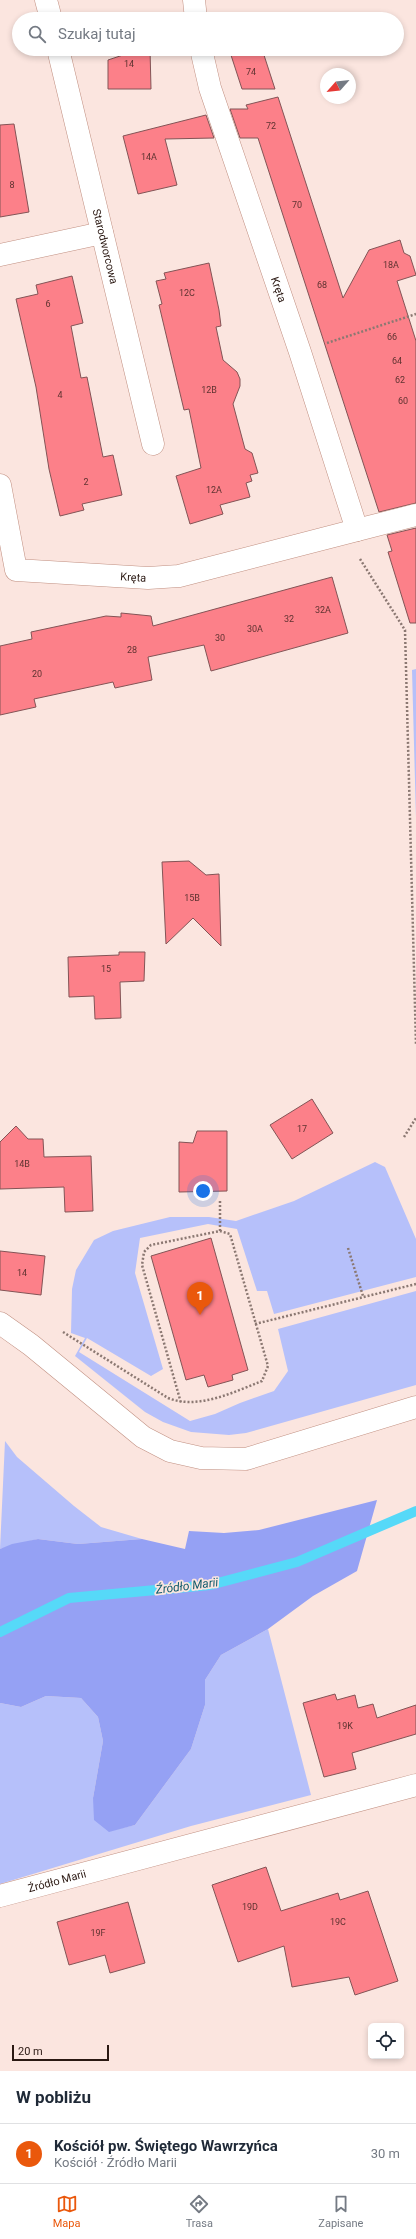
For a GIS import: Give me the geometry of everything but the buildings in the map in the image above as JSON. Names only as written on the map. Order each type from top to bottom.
[{"type":"street","points":[[46,0],[49,12]]},
{"type":"street","points":[[194,0],[195,12]]},
{"type":"street","name":"Starodworcowa","points":[[60,56],[153,444]]},
{"type":"street","name":"Kręta","points":[[203,56],[210,88],[300,352],[357,530]]},
{"type":"street","points":[[0,255],[102,233]]},
{"type":"street","name":"Kręta","points":[[0,485],[16,570],[148,578],[179,576],[416,515]]},
{"type":"street","points":[[0,1323],[31,1345],[143,1437],[170,1451],[201,1458],[246,1459],[416,1407]]},
{"type":"street","name":"Źródło Marii","points":[[0,1896],[416,1785]]},
{"type":"path","points":[[300,352],[416,314]]},
{"type":"path","points":[[357,530],[355,547],[364,566],[405,630],[416,1045]]},
{"type":"path","points":[[404,1137],[416,1118]]},
{"type":"path","points":[[220,1201],[220,1231]]},
{"type":"path","points":[[59,1330],[168,1398],[181,1404],[209,1400],[262,1381],[268,1366],[230,1234],[220,1231],[151,1245],[144,1252],[142,1265],[181,1404]]},
{"type":"path","points":[[348,1248],[363,1296]]},
{"type":"path","points":[[255,1324],[416,1284]]},
{"type":"shaded area","points":[[416,669],[416,818],[412,670]]},
{"type":"shaded area","points":[[375,1162],[385,1167],[416,1239],[416,1277],[274,1314],[267,1291],[257,1291],[237,1229],[208,1224],[140,1238],[135,1273],[163,1369],[151,1376],[87,1338],[79,1352],[190,1421],[215,1414],[274,1391],[288,1371],[278,1329],[416,1291],[416,1385],[246,1433],[229,1435],[191,1432],[163,1422],[145,1412],[75,1356],[85,1338],[71,1333],[72,1289],[76,1270],[94,1240],[113,1231],[170,1217],[209,1217],[236,1221],[294,1201]]},
{"type":"shaded area","points":[[5,1441],[17,1457],[101,1527],[142,1539],[78,1544],[38,1539],[0,1549]]},
{"type":"shaded area","points":[[377,1500],[357,1571],[313,1596],[268,1629],[221,1655],[205,1680],[205,1705],[191,1749],[135,1825],[109,1832],[94,1820],[93,1798],[103,1741],[98,1717],[81,1698],[46,1696],[21,1707],[0,1703],[0,1549],[12,1544],[38,1539],[78,1544],[142,1539],[185,1549],[189,1531],[224,1533],[259,1530]]},
{"type":"shaded area","points":[[268,1629],[311,1795],[191,1826],[0,1884],[0,1703],[21,1707],[46,1696],[81,1698],[98,1717],[103,1741],[93,1798],[109,1831],[135,1825],[191,1749],[205,1705],[205,1680],[221,1655]]},
{"type":"waterway","name":"Źródło Marii","points":[[0,1632],[69,1598],[210,1585],[297,1562],[416,1511]]},
{"type":"place","name":"Kościół pw. Świętego Wawrzyńca","points":[[200,1315]]}]
